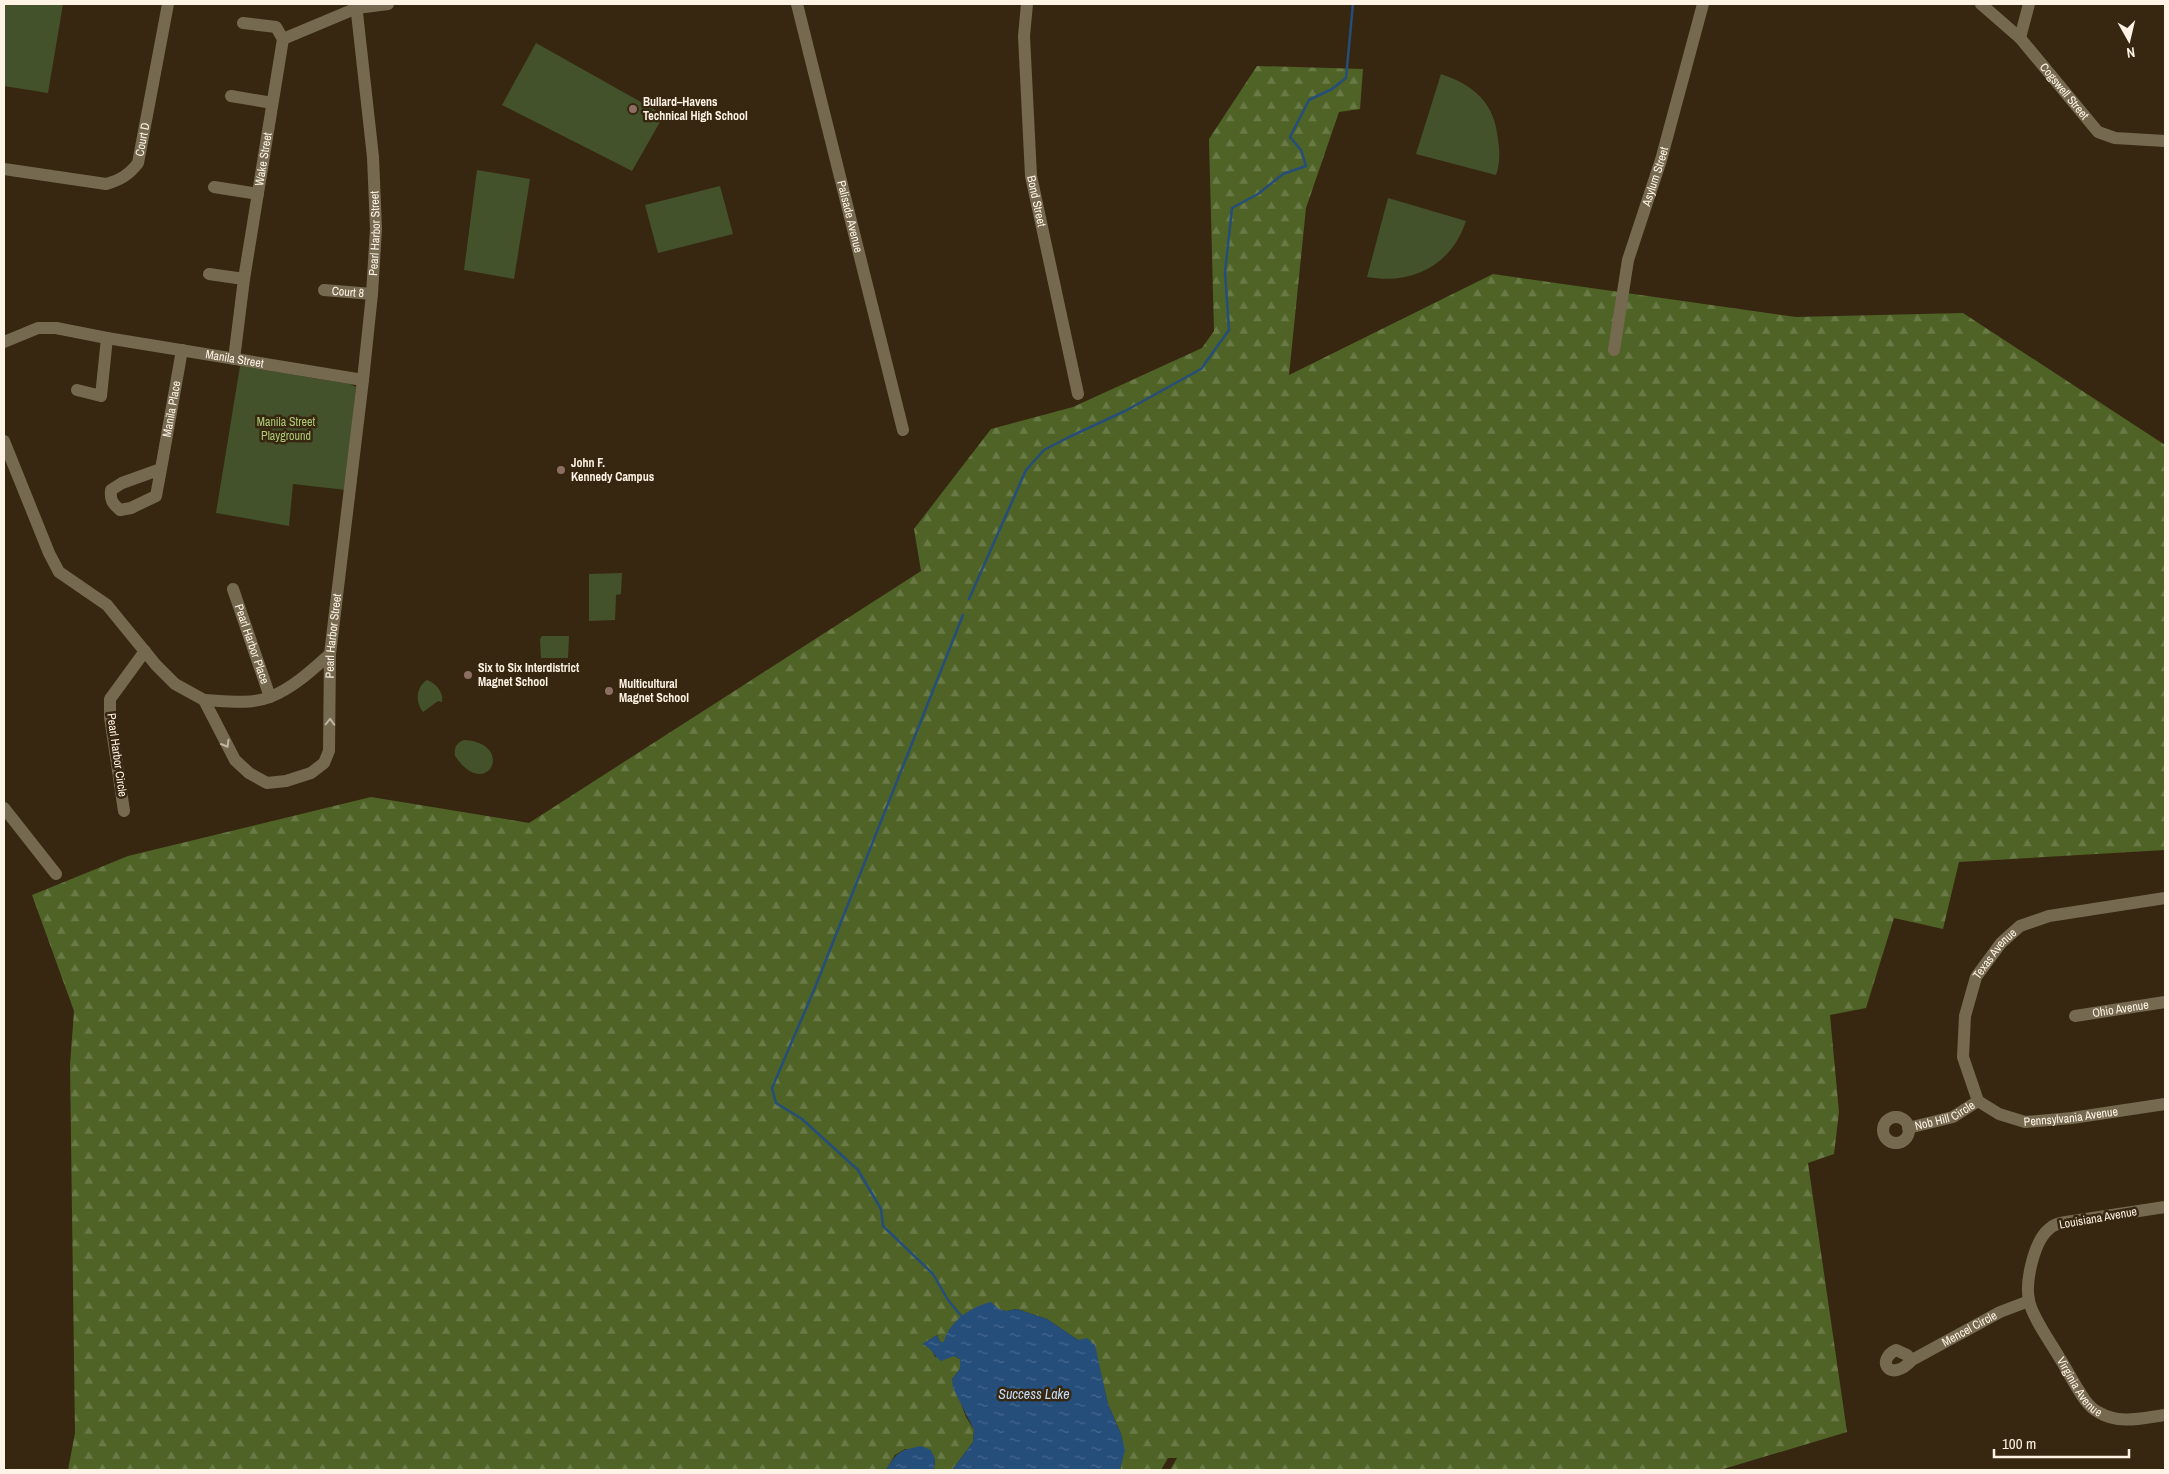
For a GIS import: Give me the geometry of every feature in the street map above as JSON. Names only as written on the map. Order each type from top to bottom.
[{"type":"street","name":"Court D","points":[[4,169],[106,184],[120,180],[132,172],[138,163],[168,4]]},
{"type":"street","points":[[244,24],[276,27],[283,39],[357,6],[388,4]]},
{"type":"street","name":"Palisade Avenue","points":[[797,4],[903,430]]},
{"type":"street","name":"Bond Street","points":[[1027,4],[1024,36],[1032,176],[1078,394]]},
{"type":"street","name":"Asylum Street","points":[[1614,350],[1628,260],[1662,160],[1703,4]]},
{"type":"street","name":"Cogswell Street","points":[[1981,4],[2020,38],[2098,132],[2115,138],[2165,141]]},
{"type":"street","points":[[2020,38],[2029,4]]},
{"type":"street","name":"Pearl Harbor Street","points":[[204,700],[235,760],[249,774],[267,783],[286,781],[311,773],[324,763],[329,751],[330,654],[363,380],[372,294],[376,230],[373,157],[357,6]]},
{"type":"street","name":"Wake Street","points":[[234,359],[244,279],[283,39]]},
{"type":"street","points":[[231,96],[272,104]]},
{"type":"street","points":[[214,187],[258,194]]},
{"type":"street","points":[[209,274],[244,279]]},
{"type":"street","name":"Court 8","points":[[324,290],[372,294]]},
{"type":"street","name":"Manila Street","points":[[4,342],[38,328],[56,328],[363,380]]},
{"type":"street","points":[[77,390],[101,396],[108,338]]},
{"type":"street","name":"Manila Place","points":[[161,469],[182,350]]},
{"type":"street","points":[[4,441],[49,553],[60,572],[107,606],[176,684],[204,700]]},
{"type":"street","name":"Pearl Harbor Place","points":[[233,589],[270,697]]},
{"type":"street","name":"Pearl Harbor Circle","points":[[124,811],[110,717],[110,699],[145,651]]},
{"type":"street","name":"Pearl Harbor Place","points":[[204,700],[241,702],[270,697],[302,678],[330,654]]},
{"type":"street","points":[[5,811],[56,874]]},
{"type":"street","name":"Texas Avenue","points":[[1978,1101],[1963,1057],[1965,1016],[1976,977],[2001,943],[2020,926],[2049,916],[2165,898]]},
{"type":"street","name":"Ohio Avenue","points":[[2075,1016],[2165,1002]]},
{"type":"street","name":"Pennsylvania Avenue","points":[[1978,1101],[1999,1114],[2024,1122],[2072,1118],[2165,1104]]},
{"type":"street","name":"Nob Hill Circle","points":[[1908,1128],[1953,1117],[1978,1101]]},
{"type":"street","name":"Louisiana Avenue","points":[[2029,1301],[2029,1278],[2036,1250],[2047,1230],[2055,1224],[2165,1207]]},
{"type":"street","name":"Mencel Circle","points":[[1912,1360],[2000,1312],[2029,1301]]},
{"type":"street","name":"Virginia Avenue","points":[[2029,1301],[2039,1323],[2085,1401],[2098,1412],[2114,1419],[2126,1420],[2165,1415]]},
{"type":"green space","points":[[4,4],[63,4],[48,93],[4,86]]},
{"type":"green space","points":[[536,43],[664,115],[632,171],[502,105]]},
{"type":"green space","points":[[1257,66],[1363,69],[1360,109],[1339,112],[1306,208],[1289,375],[1493,274],[1796,317],[1963,313],[2165,445],[2165,850],[1959,862],[1943,929],[1894,918],[1866,1008],[1830,1015],[1839,1112],[1834,1154],[1808,1163],[1847,1432],[1720,1470],[1170,1470],[1177,1458],[1168,1458],[1161,1470],[1120,1470],[1124,1450],[1121,1434],[1108,1404],[1094,1345],[1078,1340],[1047,1319],[1017,1309],[1006,1311],[999,1309],[944,1342],[940,1342],[937,1335],[923,1344],[931,1348],[935,1357],[954,1356],[960,1359],[960,1369],[952,1379],[966,1417],[974,1430],[973,1442],[952,1470],[934,1470],[935,1459],[905,1449],[895,1455],[886,1470],[68,1470],[75,1433],[70,1065],[74,1011],[32,895],[128,856],[371,797],[529,823],[921,571],[914,529],[991,429],[1073,407],[1202,348],[1214,331],[1209,139]]},
{"type":"green space","points":[[1441,74],[1453,78],[1473,90],[1487,106],[1496,127],[1499,144],[1499,162],[1496,175],[1416,154]]},
{"type":"green space","points":[[477,170],[530,179],[514,279],[464,270]]},
{"type":"green space","points":[[720,186],[733,234],[658,253],[645,205]]},
{"type":"green space","points":[[1388,198],[1466,221],[1451,250],[1428,269],[1414,275],[1399,278],[1367,277]]},
{"type":"green space","name":"Manila Street Playground","points":[[240,366],[350,384],[356,387],[346,490],[293,484],[289,526],[216,513]]},
{"type":"green space","points":[[622,573],[621,594],[616,595],[615,620],[589,621],[589,574]]},
{"type":"green space","points":[[542,636],[569,636],[568,658],[541,658],[540,639]]},
{"type":"green space","points":[[427,680],[439,689],[442,695],[442,702],[438,701],[423,712],[420,708],[418,695],[423,683]]},
{"type":"green space","points":[[464,740],[480,743],[489,750],[493,759],[491,767],[486,772],[477,774],[467,769],[455,756],[456,746]]},
{"type":"water","name":"Success Lake","points":[[991,1302],[999,1309],[1006,1311],[1017,1309],[1047,1319],[1078,1340],[1087,1338],[1095,1345],[1108,1404],[1121,1434],[1125,1450],[1120,1470],[952,1470],[973,1442],[974,1430],[953,1388],[952,1379],[960,1369],[960,1359],[954,1356],[941,1361],[929,1348],[922,1344],[937,1335],[940,1342],[944,1342],[950,1328],[962,1316],[976,1307]]},
{"type":"water","points":[[921,1446],[931,1450],[935,1459],[934,1470],[886,1470],[893,1459],[900,1453]]},
{"type":"waterway","points":[[969,599],[1026,470],[1044,450],[1125,411],[1201,369],[1229,330],[1225,272],[1232,208],[1258,194],[1283,174],[1306,166],[1301,150],[1290,137],[1309,100],[1332,89],[1346,78],[1353,4]]},
{"type":"waterway","points":[[963,615],[814,990],[772,1088],[776,1103],[802,1119],[858,1170],[881,1209],[883,1226],[933,1274],[948,1300],[963,1318]]},
{"type":"place","name":"Bullard–Havens Technical High School","points":[[633,109]]},
{"type":"place","name":"John F. Kennedy Campus","points":[[561,470]]},
{"type":"place","name":"Six to Six Interdistrict Magnet School","points":[[468,675]]},
{"type":"place","name":"Multicultural Magnet School","points":[[609,691]]}]
